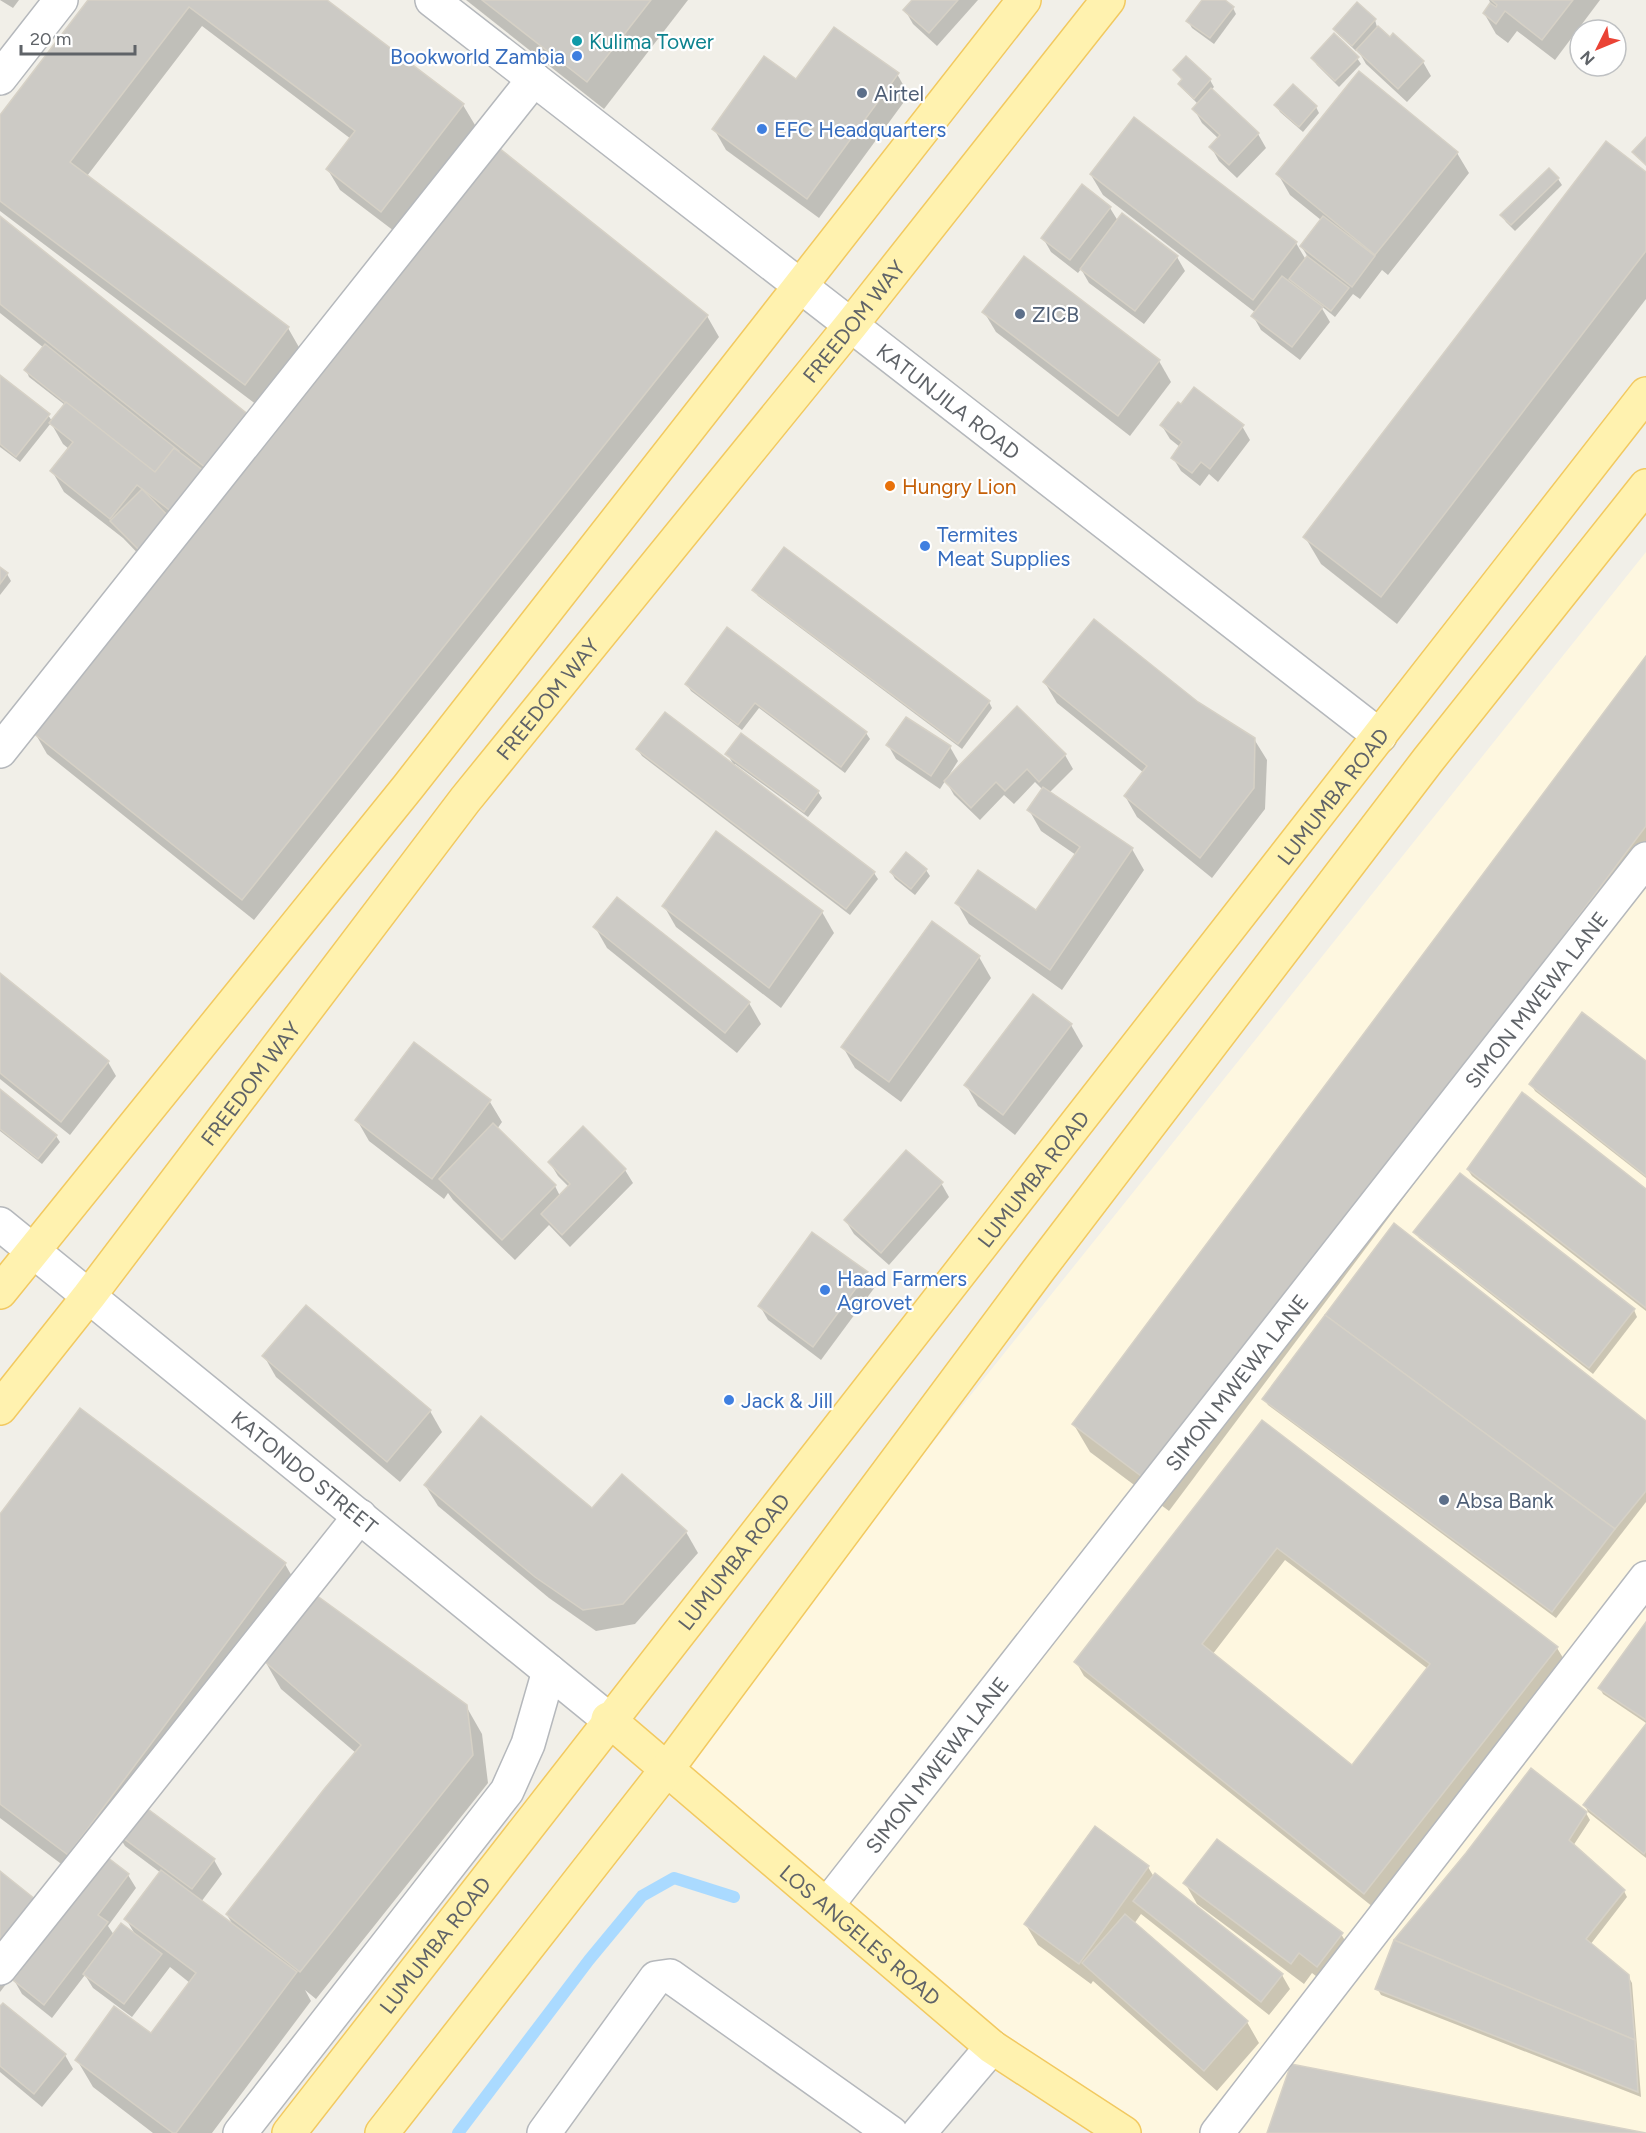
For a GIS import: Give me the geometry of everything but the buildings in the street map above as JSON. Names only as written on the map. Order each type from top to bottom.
[{"type":"main road","points":[[0,1292],[408,787],[1024,0]]},
{"type":"main road","name":"FREEDOM WAY","points":[[0,1408],[89,1296],[465,800],[850,325],[1108,0]]},
{"type":"main road","name":"LUMUMBA ROAD","points":[[289,2133],[608,1719],[1646,394]]},
{"type":"main road","points":[[382,2133],[667,1769],[1062,1239],[1428,760],[1646,486]]},
{"type":"main road","name":"LOS ANGELES ROAD","points":[[608,1719],[992,2047],[1124,2133]]},
{"type":"street","points":[[0,78],[61,0]]},
{"type":"street","name":"KATUNJILA ROAD","points":[[432,0],[1380,736]]},
{"type":"street","points":[[0,751],[534,79]]},
{"type":"street","name":"SIMON MWEWA LANE","points":[[827,1905],[1646,859]]},
{"type":"street","name":"KATONDO STREET","points":[[0,1224],[608,1719]]},
{"type":"street","points":[[0,1968],[360,1516]]},
{"type":"street","points":[[1217,2133],[1646,1578]]},
{"type":"street","points":[[240,2133],[507,1791],[528,1744],[549,1671]]},
{"type":"street","points":[[544,2133],[656,1978],[670,1976],[891,2133]]},
{"type":"street","points":[[919,2133],[992,2047]]},
{"type":"shaded area","points":[[1646,552],[1646,2133],[1137,2133],[1013,2059],[672,1768]]},
{"type":"waterway","points":[[458,2133],[589,1960],[642,1896],[674,1878],[734,1897]]},
{"type":"place","name":"Kulima Tower","points":[[577,41]]},
{"type":"place","name":"Bookworld Zambia","points":[[577,56]]},
{"type":"place","name":"Airtel","points":[[862,93]]},
{"type":"place","name":"EFC Headquarters","points":[[762,129]]},
{"type":"place","name":"ZICB","points":[[1020,314]]},
{"type":"place","name":"Hungry Lion","points":[[890,486]]},
{"type":"place","name":"Termites Meat Supplies","points":[[925,546]]},
{"type":"place","name":"Haad Farmers Agrovet","points":[[825,1290]]},
{"type":"place","name":"Jack & Jill","points":[[729,1400]]},
{"type":"place","name":"Absa Bank","points":[[1444,1500]]}]
